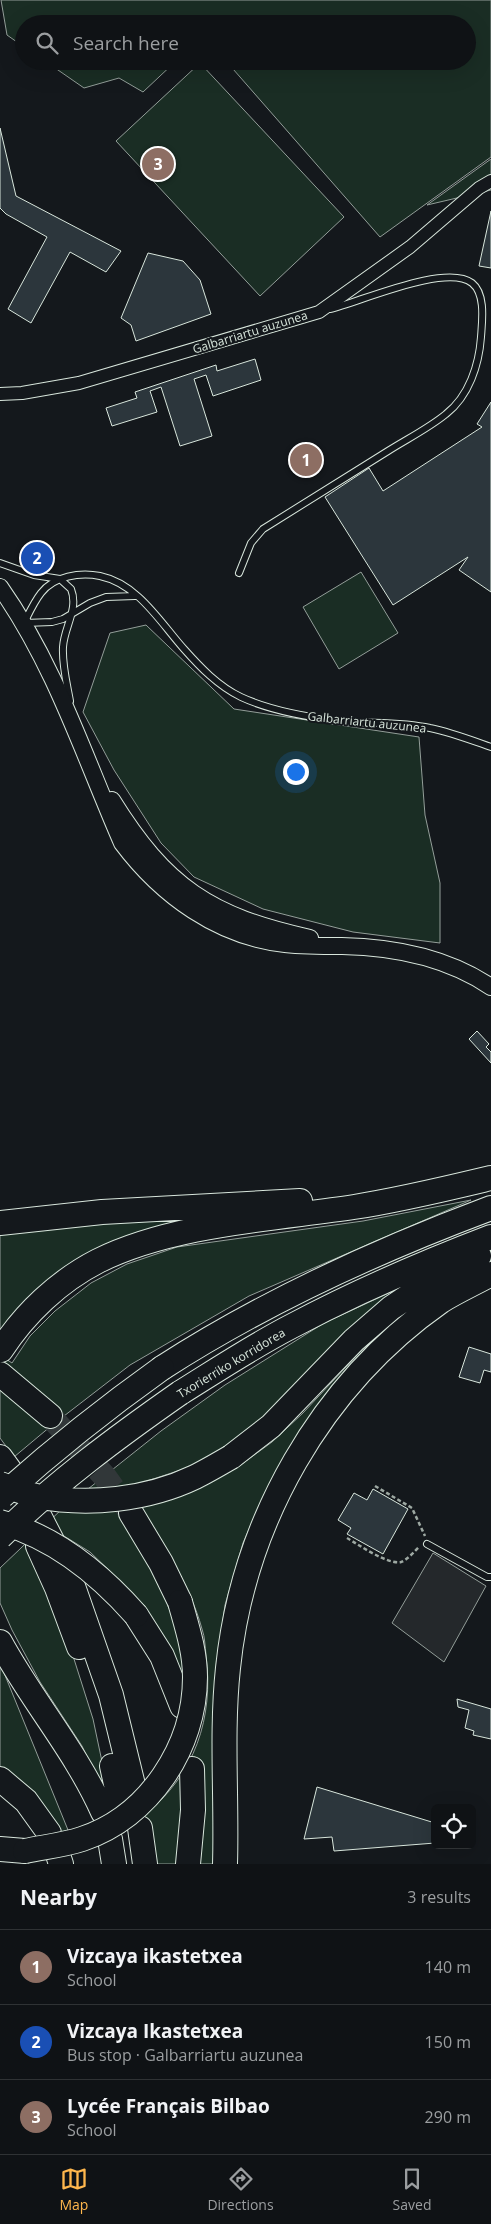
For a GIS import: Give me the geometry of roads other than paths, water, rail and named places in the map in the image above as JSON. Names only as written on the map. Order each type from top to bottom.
[{"type":"highway","points":[[1,1350],[14,1330],[46,1298],[98,1261],[127,1250],[182,1233],[379,1203],[491,1178]]},
{"type":"highway","points":[[0,1223],[102,1212],[341,1198],[389,1190],[436,1191]]},
{"type":"highway","points":[[0,1497],[60,1445],[162,1368],[226,1328],[305,1286],[366,1257],[491,1208]]},
{"type":"highway","name":"Txorierriko korridorea","points":[[0,1537],[78,1468],[122,1433],[180,1393],[277,1334],[358,1292],[421,1264],[491,1237]]},
{"type":"highway","points":[[0,1482],[36,1496],[88,1501],[152,1493],[194,1478],[231,1457],[271,1426],[354,1340],[391,1308],[466,1261],[491,1251]]},
{"type":"highway","points":[[225,1864],[224,1740],[230,1646],[237,1608],[249,1564],[266,1517],[286,1475],[309,1438],[354,1380],[391,1342],[442,1301],[491,1274]]},
{"type":"highway","points":[[0,1374],[50,1416]]},
{"type":"highway","points":[[0,1457],[30,1498],[68,1572],[111,1695],[119,1801]]},
{"type":"highway","points":[[0,1482],[19,1504],[57,1588],[88,1675],[119,1801]]},
{"type":"highway","points":[[0,1849],[25,1851],[81,1840],[109,1827],[146,1798],[180,1750],[194,1694],[194,1655],[180,1602],[161,1562],[131,1513]]},
{"type":"highway","points":[[0,1522],[21,1527],[68,1554],[113,1589],[136,1614],[162,1656],[182,1706]]},
{"type":"highway","points":[[0,1642],[67,1745],[92,1788],[119,1801]]},
{"type":"highway","points":[[188,1864],[193,1810],[192,1769]]},
{"type":"highway","points":[[0,1779],[26,1801],[49,1833]]},
{"type":"highway","points":[[114,1864],[125,1834]]},
{"type":"highway","points":[[125,1834],[129,1864]]},
{"type":"highway","points":[[125,1834],[144,1864]]},
{"type":"street","name":"Galbarriartu auzunea","points":[[0,394],[22,393],[79,383],[319,312],[410,247],[479,188],[491,181]]},
{"type":"street","points":[[0,587],[24,623],[51,673],[88,762],[134,836],[155,861],[182,886],[203,900],[242,920],[266,928],[343,946],[424,957],[461,970],[491,987]]},
{"type":"lane","points":[[239,574],[251,543],[263,529],[447,414],[472,381],[480,350],[482,324],[481,303],[478,290],[473,283],[466,280],[449,278],[422,279],[319,312]]},
{"type":"lane","points":[[0,562],[34,575],[60,580],[67,584],[74,596],[72,614],[63,643],[62,654],[74,725]]},
{"type":"lane","name":"Galbarriartu auzunea","points":[[60,580],[72,576],[98,576],[120,584],[150,608],[184,650],[221,686],[243,698],[283,712],[339,721],[430,728],[491,747]]},
{"type":"lane","points":[[24,623],[41,592],[60,580]]},
{"type":"lane","points":[[24,623],[52,622],[106,597],[135,596]]},
{"type":"lane","points":[[427,1544],[491,1577]]},
{"type":"tunnel","points":[[50,1416],[105,1477],[131,1513]]},
{"type":"tunnel","points":[[120,1802],[126,1834]]},
{"type":"place","name":"Lycée Français Bilbao","points":[[158,164]]},
{"type":"place","name":"Vizcaya ikastetxea","points":[[306,460]]},
{"type":"place","name":"Vizcaya Ikastetxea","points":[[37,558]]}]
